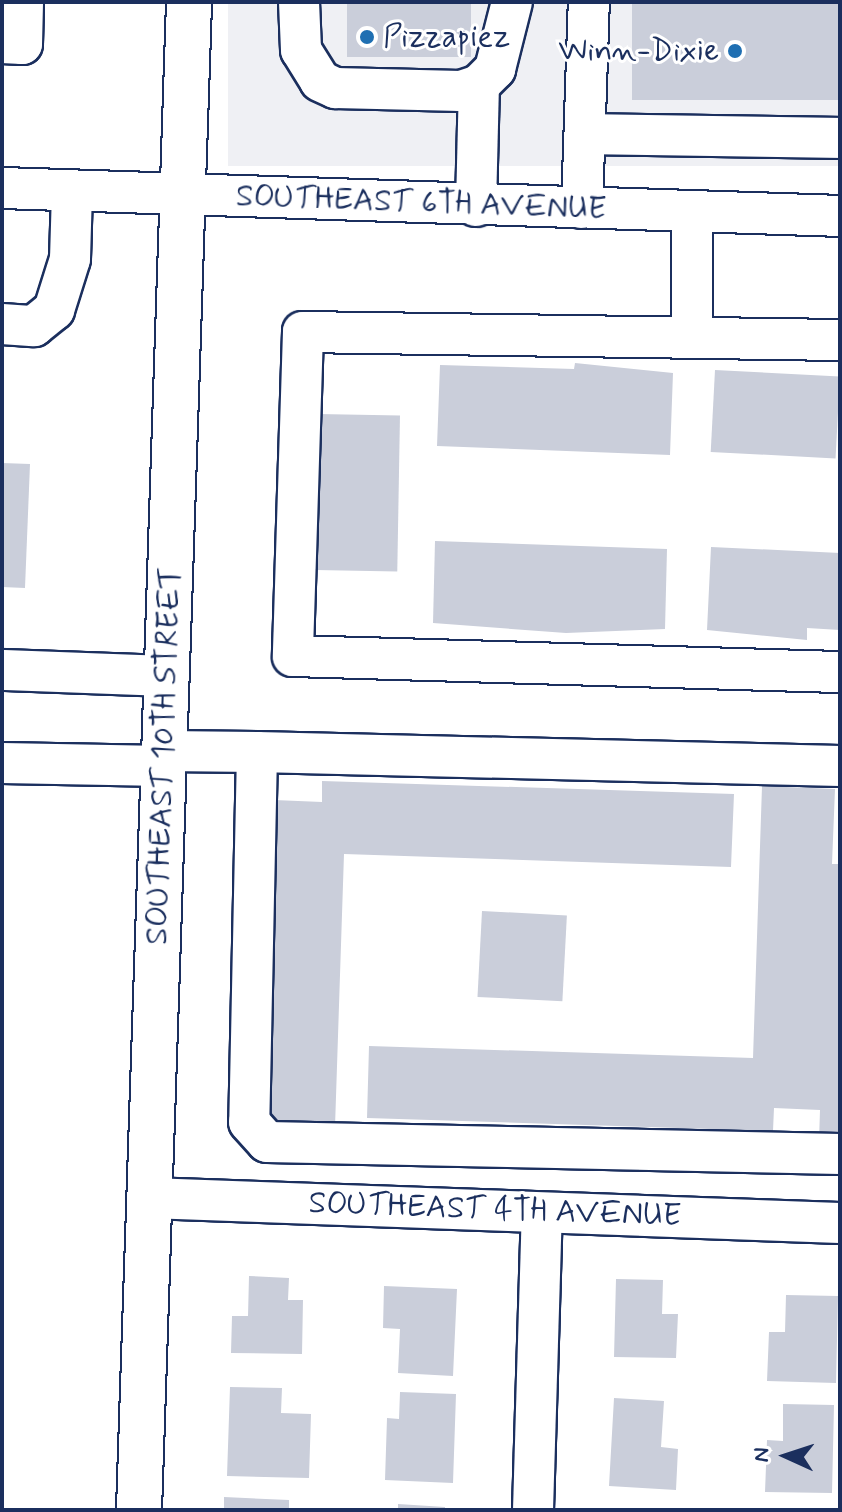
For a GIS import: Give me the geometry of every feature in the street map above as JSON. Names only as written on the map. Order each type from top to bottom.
[{"type":"main road","name":"SOUTHEAST 10TH STREET","points":[[139,1510],[189,2]]},
{"type":"street","points":[[2,43],[22,44],[23,2]]},
{"type":"street","points":[[299,2],[301,50],[320,81],[335,88],[461,91],[479,85],[495,69],[512,2]]},
{"type":"street","points":[[582,208],[589,2]]},
{"type":"street","points":[[476,206],[479,85]]},
{"type":"street","points":[[585,134],[840,138]]},
{"type":"street","name":"SOUTHEAST 6TH AVENUE","points":[[2,188],[840,216]]},
{"type":"street","points":[[2,324],[34,326],[54,310],[70,259],[72,191]]},
{"type":"street","points":[[692,212],[692,335]]},
{"type":"street","points":[[840,340],[692,335],[303,332],[293,656],[840,672]]},
{"type":"street","points":[[2,670],[167,676]]},
{"type":"street","points":[[257,752],[249,1122],[267,1142],[840,1154]]},
{"type":"street","points":[[2,763],[164,759],[257,752],[840,766]]},
{"type":"street","name":"SOUTHEAST 4TH AVENUE","points":[[149,1198],[840,1223]]},
{"type":"street","points":[[533,1510],[542,1214]]},
{"type":"shaded area","points":[[228,2],[840,2],[840,166],[228,166]]},
{"type":"building","points":[[347,2],[471,2],[471,57],[347,57]]},
{"type":"building","name":"Winn-Dixie","points":[[632,2],[840,2],[840,100],[632,100]]},
{"type":"building","points":[[575,363],[673,373],[670,455],[437,446],[440,365],[574,369]]},
{"type":"building","points":[[715,370],[840,377],[836,458],[711,452]]},
{"type":"building","points":[[318,414],[400,415],[397,571],[315,570]]},
{"type":"building","points":[[2,463],[30,464],[25,588],[2,587]]},
{"type":"building","points":[[435,541],[667,549],[665,629],[566,633],[433,623]]},
{"type":"building","points":[[711,547],[840,553],[840,630],[807,628],[807,640],[707,630]]},
{"type":"building","points":[[322,781],[734,794],[731,867],[344,854],[335,1127],[263,1125],[274,800],[322,802]]},
{"type":"building","points":[[762,786],[835,789],[832,864],[840,864],[840,1142],[819,1141],[820,1110],[774,1108],[773,1131],[367,1118],[369,1046],[753,1058]]},
{"type":"building","points":[[482,911],[567,915],[562,1001],[477,997]]},
{"type":"building","points":[[249,1276],[289,1278],[288,1300],[303,1300],[302,1354],[231,1353],[232,1316],[248,1316]]},
{"type":"building","points":[[616,1279],[663,1280],[662,1314],[678,1314],[676,1358],[614,1357]]},
{"type":"building","points":[[384,1286],[457,1289],[453,1376],[398,1373],[400,1329],[383,1328]]},
{"type":"building","points":[[786,1295],[838,1296],[836,1383],[767,1381],[769,1332],[785,1332]]},
{"type":"building","points":[[230,1387],[282,1388],[281,1413],[311,1414],[309,1478],[227,1476]]},
{"type":"building","points":[[400,1392],[456,1394],[453,1483],[385,1480],[387,1418],[399,1419]]},
{"type":"building","points":[[614,1398],[664,1401],[661,1447],[678,1449],[676,1490],[609,1486]]},
{"type":"building","points":[[783,1404],[834,1405],[832,1493],[765,1492],[767,1440],[783,1441]]},
{"type":"building","points":[[224,1497],[289,1500],[289,1510],[224,1510]]},
{"type":"building","points":[[398,1504],[445,1507],[445,1510],[398,1510]]},
{"type":"place","name":"Pizzapiez","points":[[367,37]]},
{"type":"place","name":"Winn-Dixie","points":[[735,51]]}]
